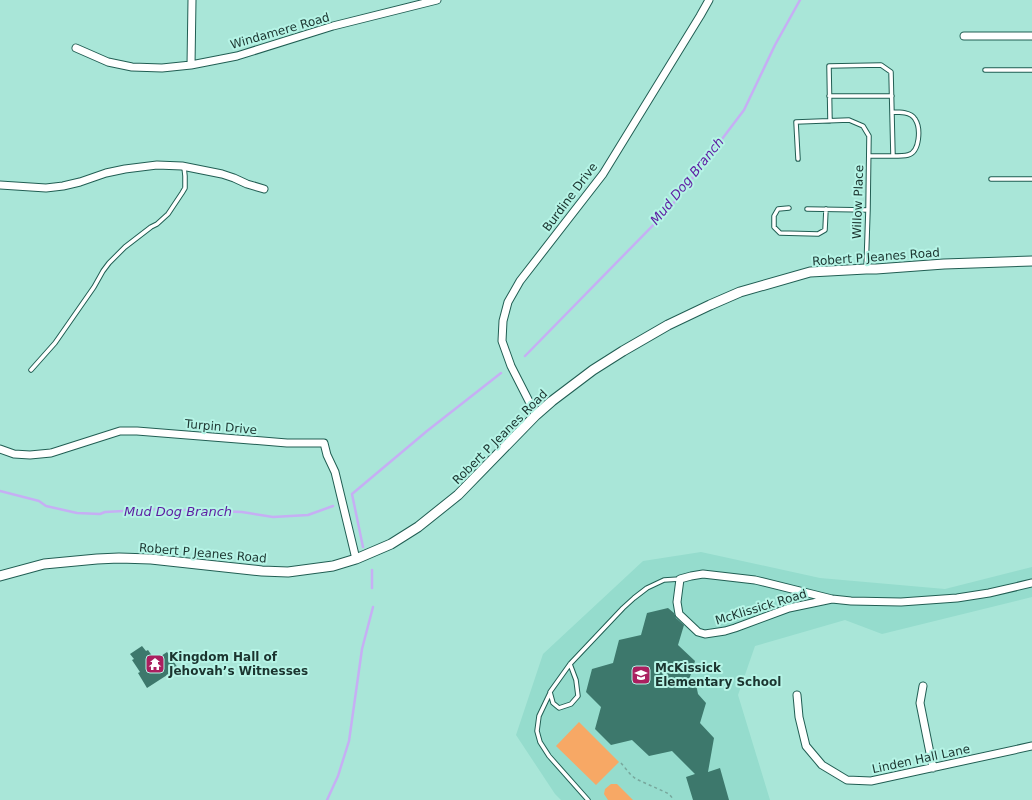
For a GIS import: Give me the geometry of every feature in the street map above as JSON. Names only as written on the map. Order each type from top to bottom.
[{"type":"street","points":[[191,64],[192,0]]},
{"type":"street","name":"Windamere Road","points":[[76,48],[108,62],[132,67],[162,68],[237,56],[333,26],[437,0]]},
{"type":"street","name":"Burdine Drive","points":[[536,415],[511,366],[502,341],[503,321],[508,302],[520,281],[603,174],[709,0]]},
{"type":"street","points":[[964,36],[1032,36]]},
{"type":"street","points":[[0,185],[46,188],[63,186],[106,173],[157,165],[183,166],[222,174],[264,189]]},
{"type":"street","name":"Robert P Jeanes Road","points":[[0,576],[44,564],[97,559],[152,559],[262,572],[288,572],[333,566],[356,559],[391,544],[418,527],[458,495],[536,415],[593,370],[668,325],[710,304],[740,292],[810,272],[944,264],[1032,261]]},
{"type":"street","name":"Turpin Drive","points":[[0,449],[14,454],[30,455],[51,453],[120,431],[137,431],[286,443],[324,443],[327,456],[337,478],[356,559]]},
{"type":"street","name":"McKlissick Road","points":[[832,599],[789,608],[735,628],[705,634],[698,632],[679,614],[677,602],[680,578],[703,574],[755,580],[832,599],[851,601],[901,602],[957,598],[989,593],[1032,583]]},
{"type":"street","points":[[922,686],[920,703],[933,768]]},
{"type":"street","name":"Linden Hall Lane","points":[[796,696],[806,746],[822,765],[846,780],[871,781],[1032,746]]},
{"type":"lane","points":[[798,159],[796,122],[830,121],[829,66],[881,65],[891,72],[892,156]]},
{"type":"lane","points":[[985,70],[1032,70]]},
{"type":"lane","points":[[830,96],[892,96]]},
{"type":"lane","points":[[870,156],[909,155],[915,151],[918,146],[918,128],[915,119],[909,114],[892,112]]},
{"type":"lane","name":"Willow Place","points":[[830,121],[849,120],[863,126],[869,136],[870,156],[866,269]]},
{"type":"lane","points":[[31,370],[55,343],[94,287],[103,270],[116,254],[157,224],[168,214],[185,188],[183,166]]},
{"type":"lane","points":[[991,179],[1032,179]]},
{"type":"lane","points":[[789,208],[778,209],[774,216],[774,227],[780,233],[818,234],[825,230],[826,210]]},
{"type":"lane","points":[[807,209],[868,210]]},
{"type":"lane","points":[[588,800],[549,756],[540,742],[537,731],[539,716],[550,692],[570,664],[623,608],[647,588],[664,580],[680,578]]},
{"type":"lane","points":[[550,692],[553,703],[559,708],[571,704],[578,696],[576,680],[570,664]]},
{"type":"path","points":[[621,763],[636,779],[666,792],[674,800]]},
{"type":"shaded area","name":"McKissick Elementary School","points":[[701,552],[820,578],[945,589],[1032,567],[1032,597],[882,634],[845,620],[755,646],[738,695],[770,800],[561,800],[555,794],[516,735],[543,654],[643,561]]},
{"type":"shaded area","points":[[579,722],[619,762],[596,785],[556,746]]},
{"type":"shaded area","points":[[611,784],[617,784],[633,800],[608,800],[604,794],[605,789]]},
{"type":"building","points":[[668,608],[684,625],[678,645],[695,661],[689,680],[695,679],[698,694],[706,703],[700,723],[714,738],[708,772],[720,768],[729,800],[693,800],[686,777],[695,774],[672,751],[649,756],[632,740],[611,745],[595,729],[601,707],[586,692],[592,669],[613,663],[619,640],[641,635],[647,613]]},
{"type":"building","name":"Kingdom Hall of Jehovah’s Witnesses","points":[[142,646],[146,651],[148,650],[155,660],[167,652],[178,668],[147,688],[138,673],[140,672],[132,660],[134,659],[130,654]]},
{"type":"waterway","name":"Mud Dog Branch","points":[[525,356],[669,209],[744,110],[775,45],[800,0]]},
{"type":"waterway","name":"Mud Dog Branch","points":[[363,547],[352,494],[427,431],[501,373]]},
{"type":"waterway","name":"Mud Dog Branch","points":[[0,491],[39,501],[46,506],[77,513],[100,514],[105,512],[160,509],[242,512],[273,517],[308,515],[333,506]]},
{"type":"waterway","points":[[372,570],[372,588]]},
{"type":"waterway","points":[[327,800],[338,776],[349,741],[362,649],[373,607]]},
{"type":"place","name":"Kingdom Hall of Jehovah’s Witnesses","points":[[155,664]]},
{"type":"place","name":"McKissick Elementary School","points":[[641,675]]}]
